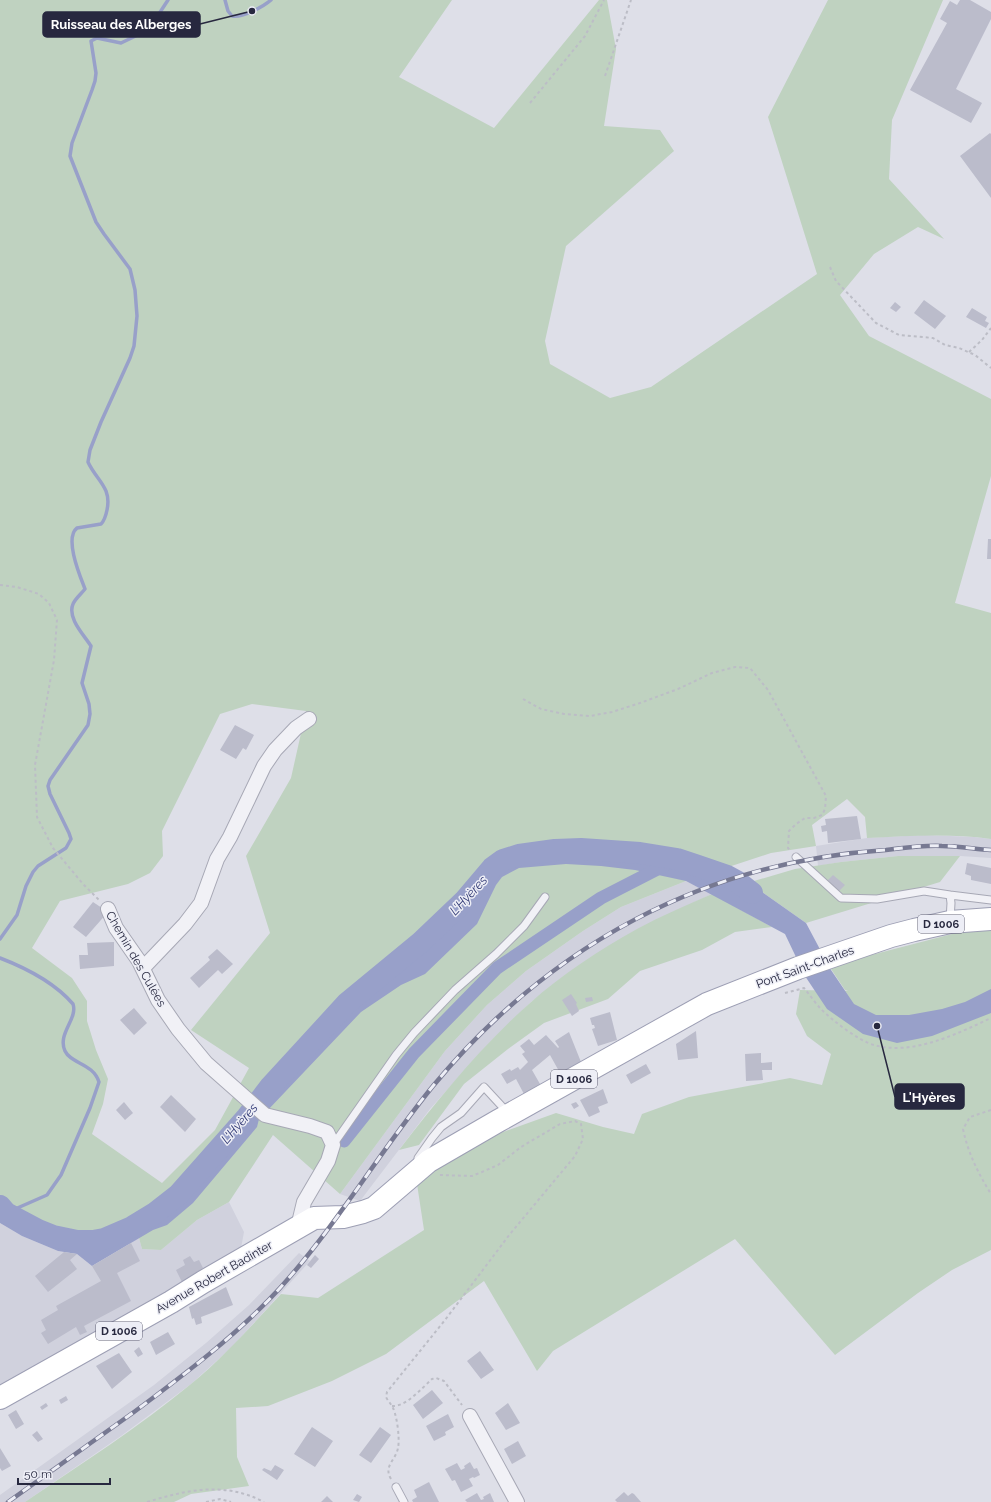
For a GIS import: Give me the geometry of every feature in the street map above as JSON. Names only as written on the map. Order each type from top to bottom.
[{"type":"main road","name":"D 1006","points":[[950,922],[991,919]]},
{"type":"main road","name":"Pont Saint-Charles","points":[[509,1115],[707,1004],[798,968],[891,936],[950,922]]},
{"type":"main road","name":"D 1006","points":[[424,1166],[509,1115]]},
{"type":"main road","name":"Avenue Robert Badinter","points":[[0,1398],[171,1302],[314,1218],[343,1217],[374,1208],[424,1166]]},
{"type":"street","points":[[143,968],[185,924],[201,903],[217,859],[230,837],[264,766],[275,750],[296,728],[308,719]]},
{"type":"street","name":"Chemin des Culées","points":[[108,909],[116,928],[140,961],[158,1000],[178,1029],[206,1063],[265,1115],[310,1126],[327,1132],[333,1145]]},
{"type":"street","points":[[289,1232],[304,1202],[328,1161],[333,1145]]},
{"type":"street","points":[[470,1416],[516,1502]]},
{"type":"lane","points":[[796,857],[841,898],[877,899],[924,891],[991,900]]},
{"type":"lane","points":[[950,895],[950,922]]},
{"type":"lane","points":[[333,1145],[414,1033],[455,990],[496,954],[524,926],[545,897]]},
{"type":"lane","points":[[424,1166],[418,1158],[432,1138],[441,1128],[461,1113],[484,1087],[509,1115]]},
{"type":"lane","points":[[396,1487],[404,1502]]},
{"type":"path","points":[[530,103],[585,36],[604,0]]},
{"type":"path","points":[[605,76],[631,0]]},
{"type":"path","points":[[830,267],[836,281],[876,322],[899,335],[933,338],[945,345],[959,348],[969,352],[991,368]]},
{"type":"path","points":[[969,352],[982,340],[991,328]]},
{"type":"path","name":"Chemin des Culées","points":[[0,585],[17,587],[39,594],[49,603],[57,620],[54,660],[35,765],[37,817],[53,848],[83,884],[108,909]]},
{"type":"path","points":[[523,699],[541,709],[564,714],[590,716],[612,712],[640,703],[678,689],[712,673],[735,667],[750,668],[768,690],[826,796],[825,809],[822,815],[814,818],[805,818],[789,831],[788,848],[796,857]]},
{"type":"path","points":[[782,993],[804,988],[821,1009],[848,1031],[872,1045],[884,1047],[913,1047],[928,1043],[975,1026],[991,1018]]},
{"type":"path","points":[[991,1110],[970,1117],[962,1129],[966,1144],[977,1170],[991,1194]]},
{"type":"path","points":[[396,1487],[389,1476],[388,1470],[388,1465],[398,1449],[399,1442],[392,1406],[386,1397],[390,1388],[445,1320],[510,1234],[575,1156],[584,1138],[581,1124],[575,1121],[560,1124],[521,1147],[498,1165],[472,1176],[441,1175],[424,1166]]},
{"type":"path","points":[[392,1406],[402,1404],[432,1380],[439,1378],[444,1381],[470,1416]]},
{"type":"path","points":[[147,1502],[196,1489],[236,1491],[264,1502]]},
{"type":"path","points":[[206,1502],[220,1499],[231,1502]]},
{"type":"shaded area","points":[[924,835],[991,839],[991,858],[960,856],[898,856],[818,866],[816,846],[867,838]]},
{"type":"shaded area","points":[[686,881],[712,894],[678,910],[570,972],[531,1002],[492,1040],[430,1109],[360,1201],[340,1194],[445,1051],[487,1005],[526,971],[583,931],[621,907]]},
{"type":"shaded area","points":[[229,1202],[244,1232],[239,1259],[0,1391],[0,1223],[22,1236],[58,1251],[77,1254],[92,1266],[139,1238],[142,1249],[161,1250],[197,1220]]},
{"type":"shaded area","points":[[299,1253],[310,1261],[232,1347],[191,1384],[121,1436],[25,1502],[0,1502],[0,1495],[154,1385],[206,1343],[249,1305]]},
{"type":"green space","points":[[0,0],[452,0],[399,77],[494,128],[599,0],[607,0],[616,49],[604,126],[660,130],[674,151],[566,246],[545,341],[550,364],[610,398],[651,387],[817,274],[768,117],[828,0],[943,0],[892,120],[889,179],[944,239],[918,227],[874,254],[840,295],[869,336],[991,399],[991,476],[955,603],[991,613],[991,839],[960,836],[867,838],[865,817],[847,799],[812,825],[816,846],[771,853],[686,881],[621,907],[583,931],[526,971],[487,1005],[445,1051],[340,1194],[273,1135],[229,1202],[197,1220],[161,1250],[142,1249],[139,1238],[139,1222],[132,1227],[93,1241],[53,1236],[18,1219],[0,1202]],"holes":[[[252,704],[306,711],[291,778],[246,856],[270,933],[191,1030],[249,1068],[215,1130],[162,1183],[92,1134],[103,1104],[108,1079],[96,1050],[87,1021],[87,1001],[72,978],[32,948],[60,901],[128,884],[150,873],[163,856],[162,831],[220,714]]]},
{"type":"green space","points":[[898,856],[960,856],[940,882],[806,923],[759,890],[744,884],[795,869]]},
{"type":"green space","points":[[712,894],[772,927],[735,932],[702,950],[640,971],[608,999],[544,1023],[464,1084],[419,1145],[399,1150],[429,1111],[494,1037],[555,982],[595,954],[637,929]]},
{"type":"green space","points":[[991,927],[991,1250],[952,1270],[918,1293],[835,1355],[735,1239],[553,1351],[537,1371],[484,1281],[386,1354],[332,1381],[268,1406],[236,1408],[237,1457],[249,1486],[191,1494],[174,1502],[25,1502],[130,1430],[191,1384],[226,1352],[281,1294],[318,1298],[424,1230],[417,1184],[444,1161],[503,1132],[556,1113],[603,1127],[634,1134],[642,1114],[689,1097],[790,1078],[822,1085],[831,1054],[807,1036],[796,1014],[800,990],[848,991],[845,990],[829,966],[975,928]]},
{"type":"water","points":[[581,849],[640,853],[677,859],[727,876],[759,890],[806,923],[831,970],[854,1004],[876,1015],[909,1015],[942,1009],[965,1002],[991,989],[991,1013],[932,1036],[897,1043],[863,1034],[827,1009],[805,976],[785,934],[686,881],[635,870],[601,866],[566,864],[519,868],[502,877],[496,885],[477,924],[425,974],[401,985],[361,1012],[267,1111],[260,1115],[257,1127],[193,1203],[167,1225],[153,1230],[92,1266],[77,1254],[58,1251],[22,1236],[0,1223],[0,1204],[6,1213],[38,1230],[53,1236],[77,1241],[93,1241],[104,1239],[132,1227],[155,1213],[178,1195],[247,1117],[270,1087],[347,1003],[421,942],[492,868],[504,860],[523,854],[542,851]]},
{"type":"building","points":[[960,0],[970,0],[991,12],[991,19],[956,89],[982,103],[971,123],[910,90],[947,23],[940,19],[950,1],[957,5]]},
{"type":"building","points":[[990,133],[991,134],[991,198],[960,156]]},
{"type":"building","points":[[924,300],[946,316],[935,329],[914,313]]},
{"type":"building","points":[[895,302],[901,307],[896,312],[890,308]]},
{"type":"building","points":[[972,308],[987,317],[985,321],[989,323],[986,328],[966,317]]},
{"type":"building","points":[[988,539],[991,539],[991,559],[987,559]]},
{"type":"building","points":[[235,725],[254,735],[246,750],[243,748],[236,759],[220,750]]},
{"type":"building","points":[[857,816],[861,839],[828,843],[827,831],[822,832],[821,826],[826,825],[825,819]]},
{"type":"building","points":[[967,863],[991,868],[991,884],[971,880],[971,876],[965,874]]},
{"type":"building","points":[[833,875],[845,885],[838,892],[827,881]]},
{"type":"building","points":[[93,902],[108,912],[86,937],[73,927]]},
{"type":"building","points":[[114,942],[114,966],[80,969],[79,955],[88,955],[87,943]]},
{"type":"building","points":[[217,949],[233,964],[222,974],[218,970],[199,988],[190,978],[210,960],[208,957]]},
{"type":"building","points":[[571,994],[577,1003],[576,1004],[579,1011],[572,1016],[562,1000]]},
{"type":"building","points":[[592,997],[593,1001],[586,1002],[585,998]]},
{"type":"building","points":[[134,1008],[147,1023],[134,1035],[120,1020]]},
{"type":"building","points":[[610,1012],[617,1040],[598,1046],[592,1029],[595,1028],[594,1025],[592,1025],[590,1018]]},
{"type":"building","points":[[696,1031],[698,1058],[678,1060],[676,1044]]},
{"type":"building","points":[[569,1032],[581,1062],[560,1073],[550,1055],[532,1070],[540,1084],[524,1094],[516,1079],[507,1084],[501,1074],[518,1067],[520,1070],[528,1062],[522,1054],[525,1052],[520,1046],[529,1039],[534,1045],[546,1035],[558,1048],[559,1047],[555,1041]]},
{"type":"building","points":[[761,1053],[761,1063],[772,1062],[772,1070],[762,1070],[763,1080],[746,1081],[745,1054]]},
{"type":"building","points":[[646,1064],[651,1073],[631,1084],[626,1075]]},
{"type":"building","points":[[603,1089],[608,1103],[598,1107],[600,1112],[589,1117],[580,1100]]},
{"type":"building","points":[[171,1095],[196,1119],[185,1132],[160,1107]]},
{"type":"building","points":[[124,1102],[133,1113],[125,1120],[116,1110]]},
{"type":"building","points":[[576,1102],[579,1106],[574,1109],[571,1104]]},
{"type":"building","points":[[131,1243],[140,1261],[117,1273],[131,1301],[84,1326],[87,1332],[80,1335],[76,1327],[48,1344],[41,1333],[46,1330],[41,1320],[58,1310],[56,1306],[101,1281],[92,1266]]},
{"type":"building","points":[[64,1252],[77,1254],[70,1260],[77,1269],[48,1292],[35,1276]]},
{"type":"building","points":[[315,1255],[319,1259],[311,1268],[307,1265]]},
{"type":"building","points":[[190,1256],[194,1262],[199,1260],[203,1268],[182,1282],[176,1270],[185,1265],[183,1260]]},
{"type":"building","points":[[226,1287],[233,1305],[201,1317],[202,1323],[196,1325],[194,1318],[192,1319],[189,1307]]},
{"type":"building","points":[[168,1332],[175,1344],[156,1355],[150,1342]]},
{"type":"building","points":[[139,1347],[143,1354],[138,1357],[134,1351]]},
{"type":"building","points":[[480,1351],[494,1370],[481,1379],[467,1361]]},
{"type":"building","points":[[119,1353],[132,1372],[112,1389],[96,1366]]},
{"type":"building","points":[[432,1390],[443,1403],[423,1419],[413,1405]]},
{"type":"building","points":[[66,1396],[68,1400],[61,1404],[59,1400]]},
{"type":"building","points":[[46,1403],[48,1406],[42,1410],[40,1407]]},
{"type":"building","points":[[508,1403],[520,1423],[506,1430],[495,1413]]},
{"type":"building","points":[[16,1410],[24,1424],[16,1429],[8,1415]]},
{"type":"building","points":[[448,1414],[454,1427],[445,1432],[446,1435],[434,1441],[426,1426]]},
{"type":"building","points":[[312,1427],[333,1441],[315,1467],[294,1454]]},
{"type":"building","points":[[380,1427],[391,1435],[371,1463],[359,1455]]},
{"type":"building","points":[[37,1431],[43,1439],[38,1442],[32,1435]]},
{"type":"building","points":[[518,1441],[526,1456],[512,1464],[504,1449]]},
{"type":"building","points":[[0,1448],[11,1466],[2,1471],[0,1468]]},
{"type":"building","points":[[470,1462],[474,1469],[477,1468],[480,1475],[469,1479],[473,1486],[461,1492],[455,1480],[452,1481],[445,1469],[457,1463],[461,1470]]},
{"type":"building","points":[[275,1465],[284,1470],[277,1480],[262,1470],[264,1468],[271,1471]]},
{"type":"building","points":[[429,1482],[439,1502],[413,1502],[412,1500],[417,1497],[414,1490]]},
{"type":"building","points":[[624,1492],[628,1496],[632,1493],[634,1494],[641,1502],[617,1502],[615,1500]]},
{"type":"building","points":[[477,1493],[481,1500],[490,1493],[494,1502],[467,1502],[465,1500]]},
{"type":"building","points":[[357,1494],[362,1497],[359,1502],[353,1500]]},
{"type":"building","points":[[327,1496],[333,1502],[321,1502]]},
{"type":"waterway","points":[[0,939],[17,915],[26,886],[33,872],[38,866],[66,848],[71,839],[50,794],[48,786],[50,780],[88,725],[90,714],[89,704],[82,683],[91,646],[77,626],[72,615],[73,604],[85,589],[74,557],[72,540],[73,533],[77,528],[101,524],[106,516],[108,502],[107,495],[105,489],[88,462],[90,450],[101,422],[130,358],[134,346],[137,316],[135,290],[130,269],[96,222],[70,156],[72,143],[95,81],[96,73],[91,41],[97,38],[121,43],[146,31],[168,0]]},
{"type":"waterway","points":[[225,0],[228,11],[232,16],[241,15],[252,11],[271,0]]},
{"type":"waterway","name":"L'Hyères","points":[[0,1206],[6,1213],[38,1230],[53,1236],[77,1241],[104,1239],[132,1227],[155,1213],[178,1195],[247,1117],[270,1087],[347,1003],[421,942],[464,901],[492,868],[503,860],[519,855],[555,850],[581,849],[640,853],[677,859],[727,876],[738,882],[752,893]]},
{"type":"waterway","points":[[344,1141],[414,1053],[497,968],[601,898],[677,859]]},
{"type":"waterway","points":[[0,958],[39,976],[57,989],[73,1004],[73,1015],[65,1033],[63,1045],[68,1055],[92,1071],[99,1082],[90,1108],[61,1175],[47,1195],[6,1213]]},
{"type":"railway","points":[[8,1502],[153,1398],[210,1353],[246,1322],[280,1288],[301,1264],[433,1086],[479,1036],[527,991],[579,953],[635,920],[693,893],[754,872],[819,858],[914,847],[948,846],[991,850]]},
{"type":"place","name":"Ruisseau des Alberges","points":[[252,11]]},
{"type":"place","name":"L'Hyères","points":[[877,1026]]}]
